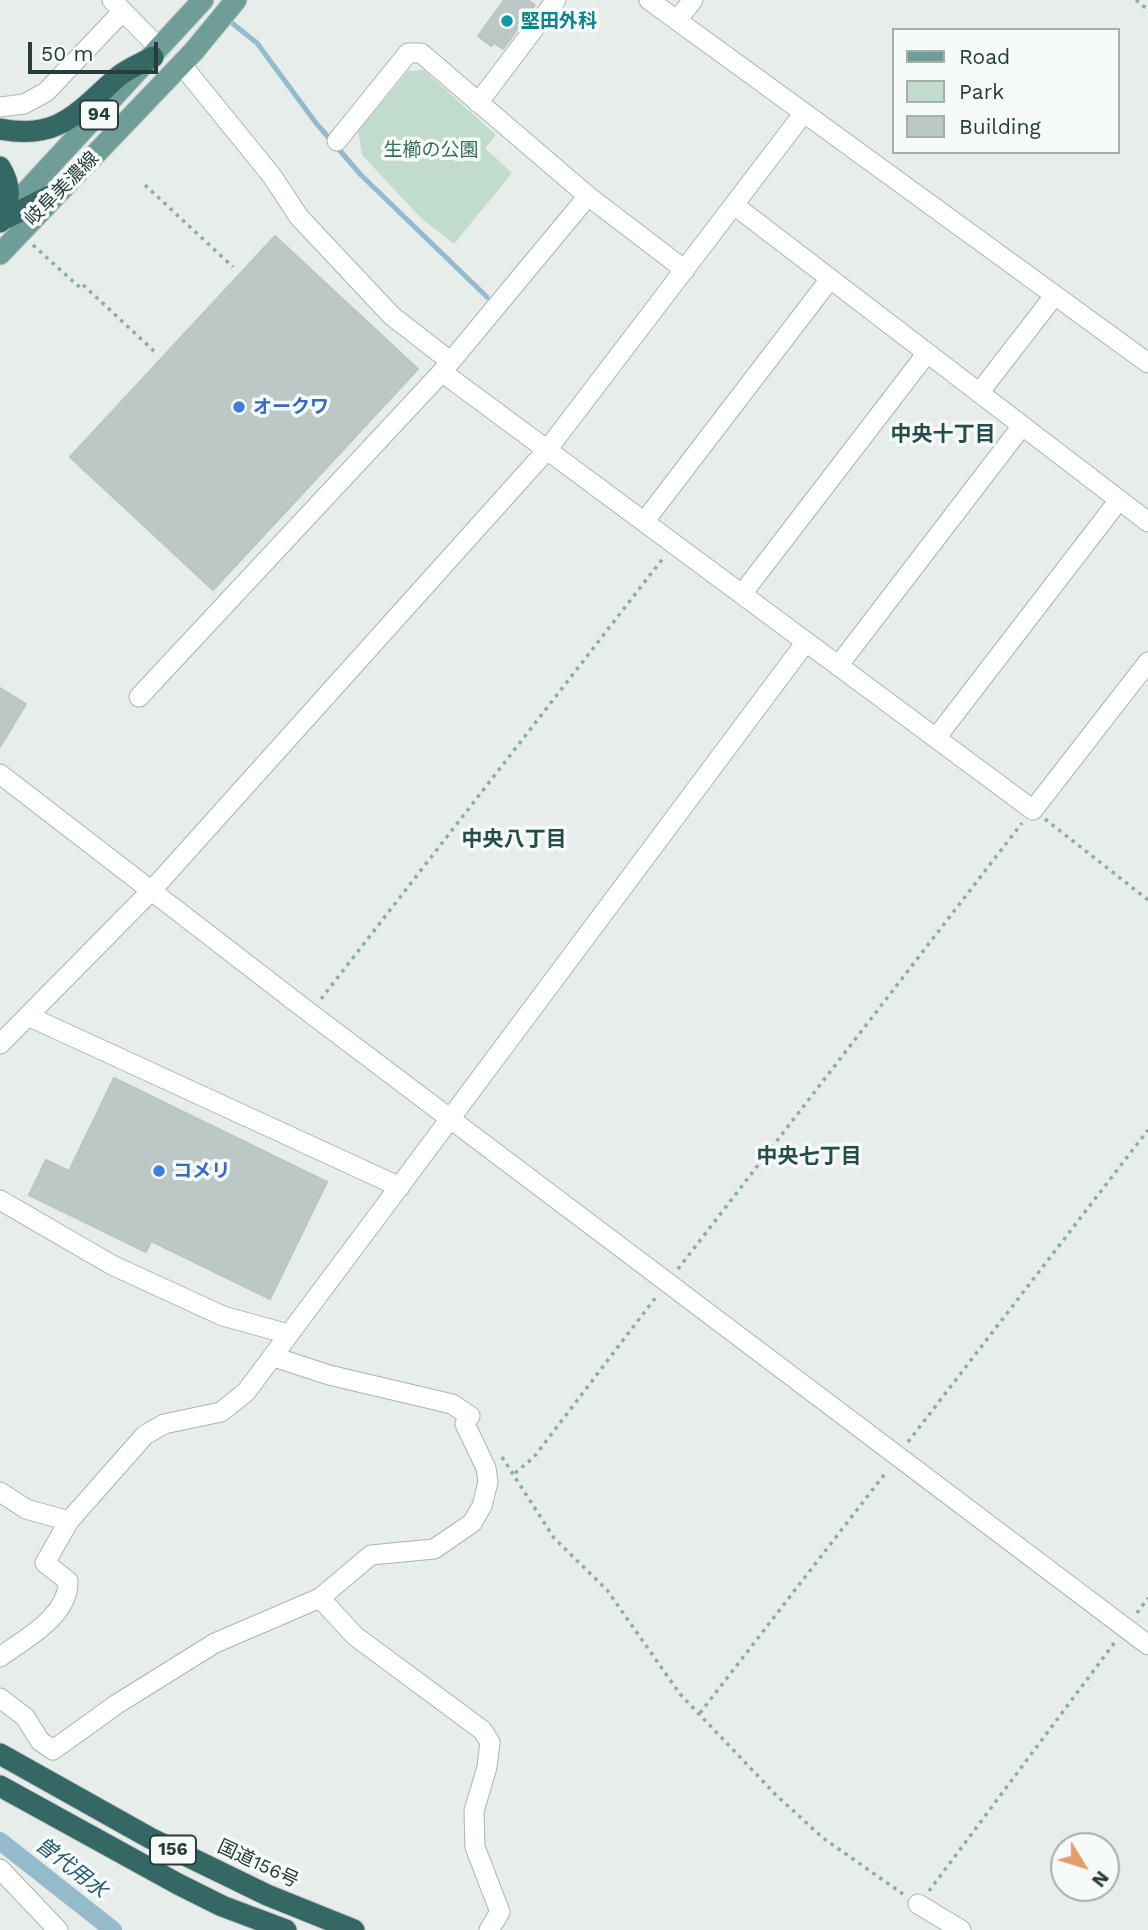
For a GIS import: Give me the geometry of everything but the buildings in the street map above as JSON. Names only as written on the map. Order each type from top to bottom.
[{"type":"highway","points":[[0,129],[23,134],[44,131],[68,121],[121,75],[157,53]]},
{"type":"highway","points":[[0,167],[10,190],[9,206],[0,221]]},
{"type":"highway","points":[[0,221],[58,192]]},
{"type":"highway","name":"国道156号","points":[[0,1754],[150,1838],[267,1895],[354,1930]]},
{"type":"highway","name":"156","points":[[0,1786],[211,1901],[286,1930]]},
{"type":"main road","name":"岐阜美濃線","points":[[0,254],[181,64],[233,3]]},
{"type":"main road","name":"岐阜美濃線","points":[[0,221],[200,4]]},
{"type":"street","points":[[478,103],[556,0]]},
{"type":"street","points":[[649,0],[1148,363]]},
{"type":"street","points":[[677,20],[693,0]]},
{"type":"street","points":[[0,107],[24,104],[46,92],[118,6],[157,53]]},
{"type":"street","points":[[337,141],[408,53],[421,53],[588,196],[685,270]]},
{"type":"street","points":[[181,64],[272,176],[299,217],[392,316],[446,366],[547,450],[1033,810],[1148,662]]},
{"type":"street","points":[[0,1045],[152,890],[547,450],[803,114]]},
{"type":"street","points":[[139,696],[446,366],[588,196]]},
{"type":"street","points":[[734,205],[1148,522]]},
{"type":"street","points":[[644,522],[830,279]]},
{"type":"street","points":[[979,393],[1054,296]]},
{"type":"street","points":[[742,594],[927,353]]},
{"type":"street","points":[[838,666],[1022,426]]},
{"type":"street","points":[[936,738],[1119,500]]},
{"type":"street","points":[[0,1657],[49,1620],[68,1594],[68,1581],[45,1563],[69,1521],[145,1435],[164,1424],[221,1412],[246,1392],[806,642]]},
{"type":"street","points":[[0,774],[310,1013],[453,1117],[897,1457],[1148,1645]]},
{"type":"street","points":[[28,1016],[400,1187]]},
{"type":"street","points":[[0,1200],[112,1265],[223,1316],[288,1334]]},
{"type":"street","points":[[0,1698],[25,1717],[40,1741],[53,1750],[117,1704],[215,1643],[320,1598],[371,1555],[434,1549],[472,1522],[482,1506],[488,1482],[486,1468],[467,1435],[465,1424],[471,1416],[452,1404],[329,1375],[274,1357]]},
{"type":"street","points":[[0,1492],[26,1509],[69,1521]]},
{"type":"street","points":[[320,1598],[355,1636],[482,1730],[490,1742],[487,1767],[474,1811],[475,1847],[500,1912],[489,1930]]},
{"type":"street","points":[[0,1869],[58,1930]]},
{"type":"street","points":[[918,1904],[961,1930]]},
{"type":"path","points":[[1136,0],[1148,10]]},
{"type":"path","points":[[145,185],[233,267]]},
{"type":"path","points":[[31,243],[78,286],[81,283],[154,351]]},
{"type":"path","points":[[310,1013],[674,545]]},
{"type":"path","points":[[514,1474],[534,1457],[1033,810],[1148,900]]},
{"type":"path","points":[[700,1713],[1148,1130]]},
{"type":"path","points":[[498,1452],[554,1538],[607,1591],[680,1694],[776,1795],[823,1838],[918,1904],[1125,1628]]},
{"type":"green space","name":"生櫛の公園","points":[[424,70],[496,135],[485,148],[512,173],[454,244],[421,218],[362,155],[358,131],[408,71]]},
{"type":"waterway","points":[[227,19],[257,43],[316,123],[361,175],[487,297]]},
{"type":"waterway","name":"曽代用水","points":[[0,1841],[113,1930]]},
{"type":"place","name":"堅田外科","points":[[507,21]]},
{"type":"place","name":"オークワ","points":[[239,407]]},
{"type":"place","name":"コメリ","points":[[159,1171]]},
{"type":"district","name":"中央十丁目","points":[[943,435]]},
{"type":"district","name":"中央八丁目","points":[[514,840]]},
{"type":"district","name":"中央七丁目","points":[[809,1157]]}]
